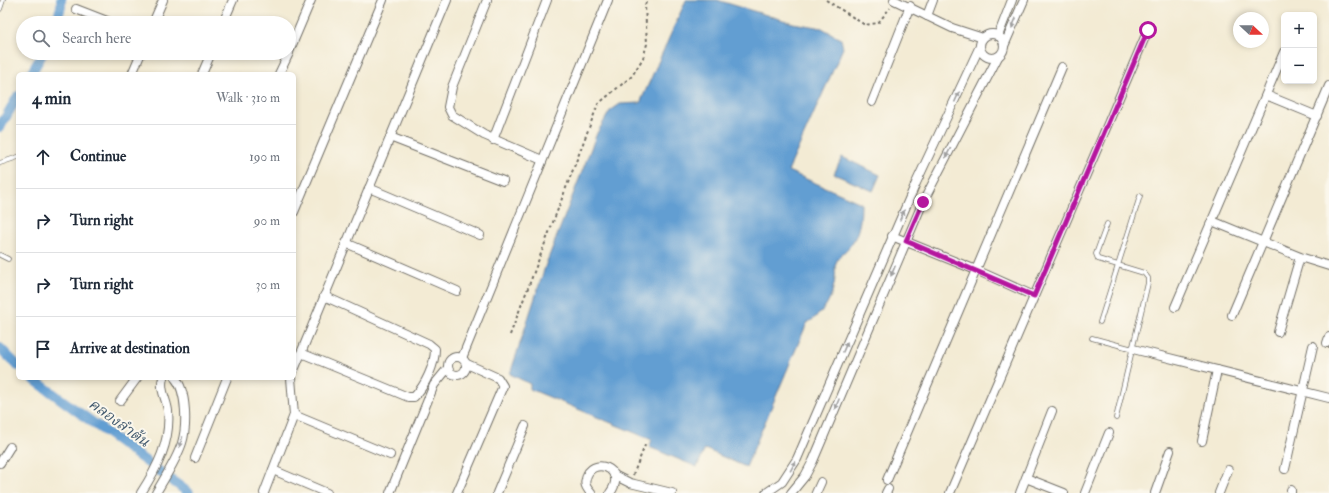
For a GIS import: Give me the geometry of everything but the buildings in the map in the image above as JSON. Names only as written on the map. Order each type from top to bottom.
[{"type":"street","points":[[156,16],[163,0]]},
{"type":"street","points":[[226,16],[233,0]]},
{"type":"street","points":[[296,36],[312,0]]},
{"type":"street","points":[[296,201],[383,0]]},
{"type":"street","points":[[296,365],[447,0]]},
{"type":"street","points":[[487,0],[452,87],[448,107],[452,115],[493,140],[542,160]]},
{"type":"street","points":[[493,140],[547,0]]},
{"type":"street","points":[[448,368],[452,374],[459,375],[465,371],[465,361],[542,160],[608,0]]},
{"type":"street","points":[[895,0],[982,42]]},
{"type":"street","points":[[927,16],[933,0]]},
{"type":"street","points":[[998,36],[1012,0]]},
{"type":"street","points":[[791,493],[805,476],[813,461],[923,202],[998,57],[1002,54],[1024,0]]},
{"type":"street","points":[[872,102],[910,6]]},
{"type":"street","points":[[76,9],[94,16]]},
{"type":"street","points":[[950,493],[1148,30]]},
{"type":"street","points":[[766,493],[782,482],[790,472],[892,236],[982,42],[990,34],[998,36],[1004,42],[1004,46]]},
{"type":"street","points":[[982,42],[981,50],[986,57],[998,57]]},
{"type":"street","points":[[1175,307],[1281,59]]},
{"type":"street","points":[[133,72],[138,60]]},
{"type":"street","points":[[203,72],[208,60]]},
{"type":"street","points":[[280,72],[285,60]]},
{"type":"street","points":[[887,480],[1062,67]]},
{"type":"street","points":[[1232,315],[1329,86]]},
{"type":"street","points":[[1266,95],[1317,116]]},
{"type":"street","points":[[390,137],[502,181]]},
{"type":"street","points":[[369,188],[480,235]]},
{"type":"street","points":[[1212,221],[1300,257],[1329,266]]},
{"type":"street","points":[[892,236],[976,270],[1034,296]]},
{"type":"street","points":[[346,243],[458,291]]},
{"type":"street","points":[[1278,332],[1300,257]]},
{"type":"street","points":[[301,353],[408,397],[414,397],[421,390],[435,358],[435,349],[429,344],[324,296]]},
{"type":"street","points":[[1285,469],[1313,346]]},
{"type":"street","points":[[1134,349],[1329,398]]},
{"type":"street","points":[[390,493],[434,385],[448,368],[448,364],[452,358],[455,357],[498,378],[502,381],[503,386],[457,493]]},
{"type":"street","points":[[838,362],[852,368]]},
{"type":"street","points":[[1202,442],[1217,370]]},
{"type":"street","points":[[120,400],[135,380]]},
{"type":"street","points":[[142,490],[163,452],[169,425],[168,410],[161,386],[162,380]]},
{"type":"street","points":[[156,493],[182,443],[184,425],[184,396],[181,384],[177,380]]},
{"type":"street","points":[[195,458],[226,380]]},
{"type":"street","points":[[264,493],[294,415],[291,380]]},
{"type":"street","points":[[1020,493],[1052,412]]},
{"type":"street","points":[[294,415],[390,455]]},
{"type":"street","points":[[169,425],[184,425]]},
{"type":"street","points":[[497,493],[525,426]]},
{"type":"street","points":[[1085,493],[1109,433]]},
{"type":"street","points":[[0,463],[10,447]]},
{"type":"street","points":[[1155,493],[1170,451]]},
{"type":"street","points":[[589,492],[586,487],[586,477],[590,470],[604,466],[612,471],[616,481],[610,493]]},
{"type":"street","points":[[273,470],[327,493]]},
{"type":"street","points":[[1219,493],[1228,470]]},
{"type":"street","points":[[614,475],[630,483],[672,493]]},
{"type":"street","points":[[1026,478],[1064,493]]},
{"type":"street","points":[[816,493],[821,482]]},
{"type":"lane","points":[[0,9],[2,0]]},
{"type":"lane","points":[[0,163],[16,158]]},
{"type":"lane","points":[[1100,322],[1140,196]]},
{"type":"lane","points":[[1107,224],[1096,257],[1100,260],[1144,273],[1148,278],[1134,349],[1116,418]]},
{"type":"lane","points":[[0,255],[8,259]]},
{"type":"lane","points":[[1092,338],[1134,349]]},
{"type":"path","points":[[510,335],[598,104],[632,76],[643,58],[647,44],[645,5],[647,0]]},
{"type":"path","points":[[826,0],[865,26],[878,23],[895,0]]},
{"type":"path","points":[[630,483],[646,443]]},
{"type":"water","points":[[686,0],[717,0],[793,23],[822,28],[841,39],[843,48],[788,171],[861,203],[858,231],[853,242],[837,261],[835,266],[834,285],[827,304],[818,315],[807,323],[746,467],[705,449],[697,467],[649,447],[652,440],[530,389],[530,384],[510,374],[546,264],[597,133],[610,111],[620,104],[640,103]]},
{"type":"water","points":[[842,157],[880,175],[873,191],[834,174]]},
{"type":"waterway","points":[[58,16],[61,7],[61,0]]},
{"type":"waterway","points":[[32,72],[39,60]]},
{"type":"waterway","points":[[0,127],[16,99]]},
{"type":"waterway","name":"คลองลำต้น","points":[[0,348],[16,364]]},
{"type":"waterway","name":"คลองลำต้น","points":[[35,380],[189,493]]},
{"type":"route","points":[[923,202],[906,241],[1034,296],[1148,30]]}]
